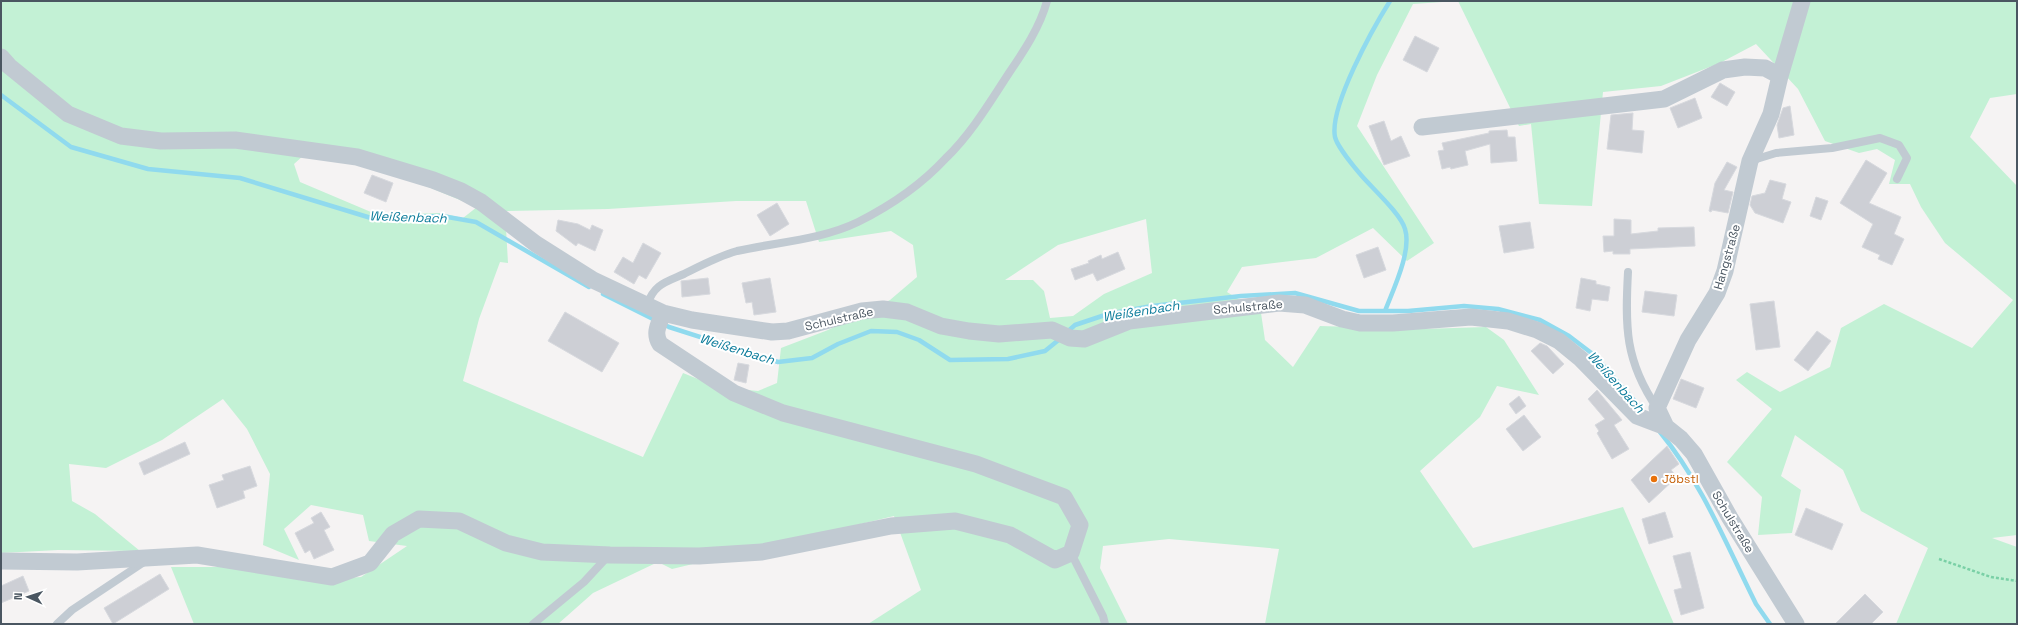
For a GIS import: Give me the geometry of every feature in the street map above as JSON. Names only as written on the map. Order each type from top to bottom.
[{"type":"street","name":"Hangstraße","points":[[1657,420],[1688,340],[1717,293],[1731,246],[1750,161],[1770,114],[1802,1]]},
{"type":"street","name":"Schulstraße","points":[[1,57],[9,66],[68,114],[121,136],[161,141],[236,140],[357,157],[433,180],[461,191],[481,202],[542,248],[593,280],[647,305],[660,321],[692,320],[772,332],[788,330],[862,311],[883,309],[907,312],[941,326],[969,332],[1000,334],[1052,330],[1070,338],[1084,338],[1128,321],[1279,303],[1305,305],[1342,319],[1360,323],[1393,323],[1471,317],[1508,321],[1537,330],[1559,341],[1581,359],[1637,416],[1657,420],[1681,439],[1694,454],[1730,518],[1796,624]]},
{"type":"street","points":[[1422,128],[1664,99],[1723,70],[1745,67],[1765,68],[1780,76]]},
{"type":"street","points":[[1,561],[77,562],[197,555],[332,577],[370,563],[393,534],[419,519],[459,521],[506,543],[542,552],[610,555],[699,556],[762,552],[891,526],[955,521],[1010,535],[1055,560],[1071,553],[1080,525],[1064,496],[976,464],[783,413],[734,393],[660,344],[657,339],[660,321]]},
{"type":"lane","points":[[647,305],[650,294],[658,286],[717,258],[737,252],[828,233],[858,222],[909,190],[947,158],[985,111],[1023,52],[1044,13],[1047,1]]},
{"type":"lane","points":[[1750,161],[1776,153],[1832,148],[1880,138],[1899,145],[1907,158],[1897,179]]},
{"type":"lane","points":[[1628,272],[1626,318],[1629,346],[1634,366],[1657,420]]},
{"type":"lane","points":[[1071,553],[1103,616],[1105,624]]},
{"type":"lane","points":[[533,624],[584,582],[610,555]]},
{"type":"lane","points":[[57,624],[72,610],[150,557]]},
{"type":"path","points":[[1939,559],[1991,577],[2017,581]]},
{"type":"green space","points":[[1,1],[1457,1],[1413,4],[1377,75],[1357,126],[1434,243],[1407,261],[1373,228],[1316,258],[1242,267],[1227,292],[1261,313],[1265,340],[1293,367],[1320,326],[1422,329],[1486,327],[1504,340],[1539,395],[1497,386],[1480,417],[1420,471],[1473,548],[1623,507],[1674,624],[1265,624],[1279,549],[1169,539],[1103,546],[1100,568],[1128,624],[868,624],[921,590],[894,516],[672,569],[658,562],[593,593],[558,624],[194,624],[171,567],[227,567],[314,580],[361,577],[407,546],[369,541],[363,515],[311,505],[284,529],[299,560],[263,545],[270,474],[247,429],[223,399],[162,440],[106,468],[69,464],[72,501],[95,514],[140,551],[58,550],[1,553]],"holes":[[[304,155],[387,170],[477,207],[463,218],[440,213],[378,215],[300,182],[294,164]],[[736,201],[806,201],[819,242],[891,231],[913,245],[917,277],[890,300],[828,330],[781,348],[777,383],[758,391],[718,387],[683,373],[643,457],[463,381],[479,319],[500,262],[508,263],[505,211],[608,209]],[[1146,219],[1152,273],[1104,294],[1073,316],[1050,318],[1044,291],[1033,280],[1005,280],[1058,245]]]},
{"type":"green space","points":[[1458,1],[2017,1],[2017,94],[1990,98],[1970,137],[2017,186],[2017,535],[1992,538],[2017,547],[2017,624],[1896,624],[1928,548],[1861,511],[1843,470],[1795,435],[1781,476],[1801,490],[1792,533],[1758,535],[1762,497],[1727,462],[1772,409],[1736,380],[1747,372],[1780,392],[1830,367],[1841,328],[1884,304],[1972,348],[2013,300],[1945,243],[1921,207],[1910,184],[1889,184],[1895,160],[1877,149],[1859,153],[1825,141],[1798,89],[1756,44],[1720,63],[1661,86],[1603,92],[1592,206],[1539,204],[1531,124],[1519,126]]},
{"type":"building","points":[[1415,36],[1439,48],[1427,72],[1403,60]]},
{"type":"building","points":[[1720,83],[1735,92],[1727,106],[1711,97]]},
{"type":"building","points":[[1695,98],[1702,118],[1678,128],[1670,108]]},
{"type":"building","points":[[1790,106],[1794,135],[1779,138],[1777,125],[1783,108]]},
{"type":"building","points":[[1633,113],[1632,130],[1644,131],[1642,153],[1607,149],[1611,115]]},
{"type":"building","points":[[1384,121],[1391,141],[1401,136],[1410,156],[1384,165],[1369,126]]},
{"type":"building","points":[[1507,130],[1508,137],[1515,137],[1517,161],[1491,163],[1490,144],[1465,151],[1468,165],[1451,169],[1450,167],[1442,169],[1438,151],[1444,150],[1442,143],[1489,133],[1489,131]]},
{"type":"building","points":[[1866,160],[1887,173],[1869,203],[1901,217],[1894,234],[1904,239],[1892,265],[1878,259],[1880,255],[1862,247],[1873,224],[1840,203]]},
{"type":"building","points":[[1727,162],[1737,167],[1724,190],[1733,192],[1728,213],[1712,210],[1711,212],[1709,211],[1715,183]]},
{"type":"building","points":[[372,175],[393,183],[386,202],[364,193]]},
{"type":"building","points":[[1770,180],[1786,184],[1782,199],[1791,202],[1783,223],[1755,213],[1750,205],[1752,196],[1765,193]]},
{"type":"building","points":[[1816,197],[1828,201],[1821,220],[1810,216]]},
{"type":"building","points":[[777,203],[789,224],[770,236],[757,215]]},
{"type":"building","points":[[1614,219],[1631,220],[1631,234],[1658,231],[1658,228],[1694,227],[1695,246],[1630,249],[1630,254],[1613,254],[1613,251],[1604,252],[1603,236],[1614,236]]},
{"type":"building","points":[[558,220],[578,224],[590,230],[592,225],[603,230],[595,251],[578,243],[576,246],[556,231]]},
{"type":"building","points":[[1530,222],[1534,248],[1504,253],[1499,226]]},
{"type":"building","points":[[643,243],[661,253],[646,279],[639,275],[634,284],[614,272],[623,257],[633,263]]},
{"type":"building","points":[[1378,247],[1386,270],[1364,278],[1356,255]]},
{"type":"building","points":[[1118,252],[1125,269],[1097,281],[1093,273],[1075,280],[1071,269],[1089,263],[1088,261],[1101,255],[1102,259]]},
{"type":"building","points":[[708,278],[710,294],[682,297],[681,281]]},
{"type":"building","points":[[770,278],[776,312],[754,315],[752,302],[746,303],[742,283]]},
{"type":"building","points":[[1581,278],[1596,281],[1596,284],[1610,287],[1608,301],[1592,299],[1590,311],[1576,308]]},
{"type":"building","points":[[1645,291],[1677,295],[1674,316],[1642,312]]},
{"type":"building","points":[[1774,301],[1780,347],[1756,350],[1750,304]]},
{"type":"building","points":[[565,312],[619,343],[602,372],[548,341]]},
{"type":"building","points":[[1817,331],[1831,341],[1808,371],[1794,360]]},
{"type":"building","points":[[1540,343],[1547,346],[1564,364],[1553,374],[1531,351]]},
{"type":"building","points":[[738,363],[749,365],[746,383],[734,380]]},
{"type":"building","points":[[1681,379],[1704,388],[1696,408],[1673,399]]},
{"type":"building","points":[[1597,390],[1622,420],[1614,425],[1629,449],[1612,459],[1597,433],[1599,431],[1595,425],[1605,419],[1588,399]]},
{"type":"building","points":[[1519,396],[1526,406],[1516,414],[1509,404]]},
{"type":"building","points":[[1524,415],[1541,437],[1523,451],[1506,429]]},
{"type":"building","points":[[185,442],[190,454],[144,475],[139,463]]},
{"type":"building","name":"Jöbstl","points":[[1667,446],[1679,464],[1671,470],[1677,477],[1649,503],[1631,480]]},
{"type":"building","points":[[250,466],[257,486],[243,491],[245,498],[217,508],[209,485],[224,480],[222,475]]},
{"type":"building","points":[[1806,508],[1843,524],[1832,550],[1795,535]]},
{"type":"building","points":[[321,512],[330,527],[324,530],[334,550],[314,559],[310,550],[305,553],[295,533],[314,523],[311,518]]},
{"type":"building","points":[[1665,512],[1673,537],[1649,544],[1642,519]]},
{"type":"building","points":[[1690,552],[1704,608],[1681,615],[1674,590],[1682,588],[1673,556]]},
{"type":"building","points":[[160,574],[169,589],[113,624],[104,608]]},
{"type":"building","points":[[23,576],[29,591],[1,603],[1,586]]},
{"type":"building","points":[[1865,594],[1883,612],[1871,624],[1835,624]]},
{"type":"waterway","points":[[1385,311],[1397,282],[1404,259],[1406,248],[1405,229],[1398,216],[1361,175],[1336,141],[1335,124],[1345,88],[1373,29],[1390,1]]},
{"type":"waterway","name":"Weißenbach","points":[[1,95],[71,147],[148,169],[240,178],[371,218],[442,216],[476,222],[589,287]]},
{"type":"waterway","name":"Weißenbach","points":[[1066,333],[1075,325],[1108,314],[1152,306],[1241,296],[1295,293],[1359,311],[1408,311],[1464,306],[1498,309],[1540,320],[1569,336],[1594,355],[1639,406]]},
{"type":"waterway","name":"Weißenbach","points":[[603,294],[669,327],[778,362],[812,358],[838,344],[871,331],[897,332],[919,340],[950,360],[1008,359],[1045,351],[1061,338]]},
{"type":"waterway","name":"Weißenbach","points":[[1660,432],[1689,472],[1713,515],[1756,604],[1770,624]]},
{"type":"place","name":"Jöbstl","points":[[1654,479]]}]
